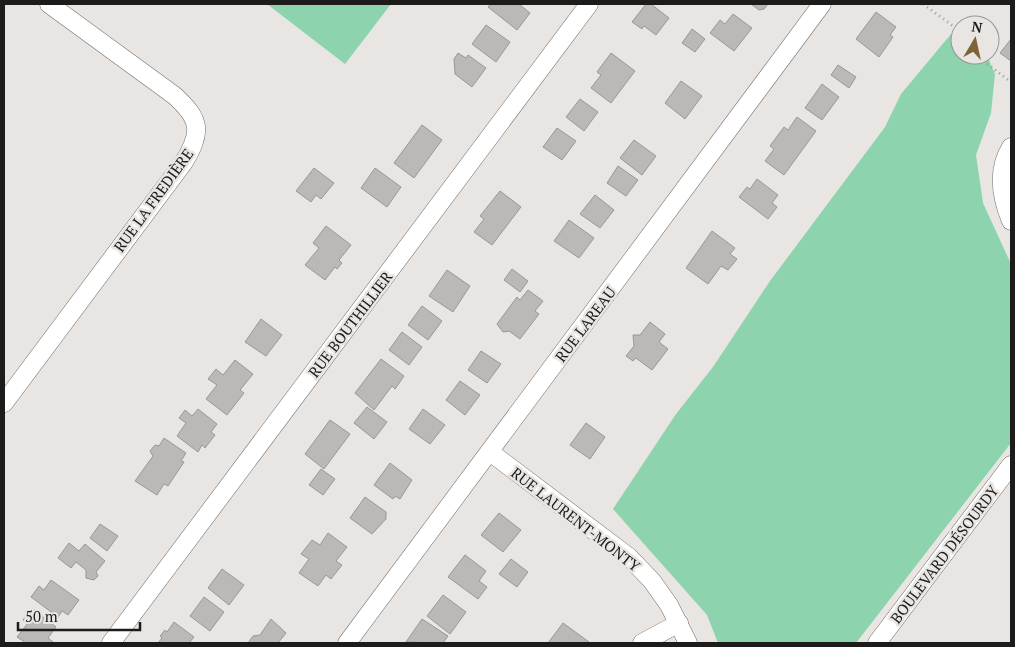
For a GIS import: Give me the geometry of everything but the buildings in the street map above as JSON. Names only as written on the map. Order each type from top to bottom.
[{"type":"street","name":"RUE LA FREDIÈRE","points":[[4,404],[184,162],[194,146],[197,128],[191,110],[175,96],[49,4]]},
{"type":"street","name":"RUE BOUTHILLIER","points":[[111,643],[589,4]]},
{"type":"street","name":"RUE LAREAU","points":[[347,643],[822,4]]},
{"type":"street","points":[[1011,147],[1001,174],[1002,197],[1011,221]]},
{"type":"street","name":"RUE LAURENT-MONTY","points":[[490,452],[628,557],[652,581],[679,623],[688,643]]},
{"type":"street","name":"BOULEVARD DÉSOURDY","points":[[877,643],[1011,464]]},
{"type":"street","points":[[642,643],[679,623]]},
{"type":"path","points":[[923,4],[950,24]]},
{"type":"path","points":[[988,65],[1011,82]]},
{"type":"green space","points":[[267,4],[391,4],[345,64]]},
{"type":"green space","points":[[950,35],[950,65],[991,65],[995,74],[991,113],[976,155],[983,203],[1011,264],[1011,443],[856,643],[718,643],[707,615],[613,509],[676,414],[713,367],[770,281],[885,127],[901,94]]}]
